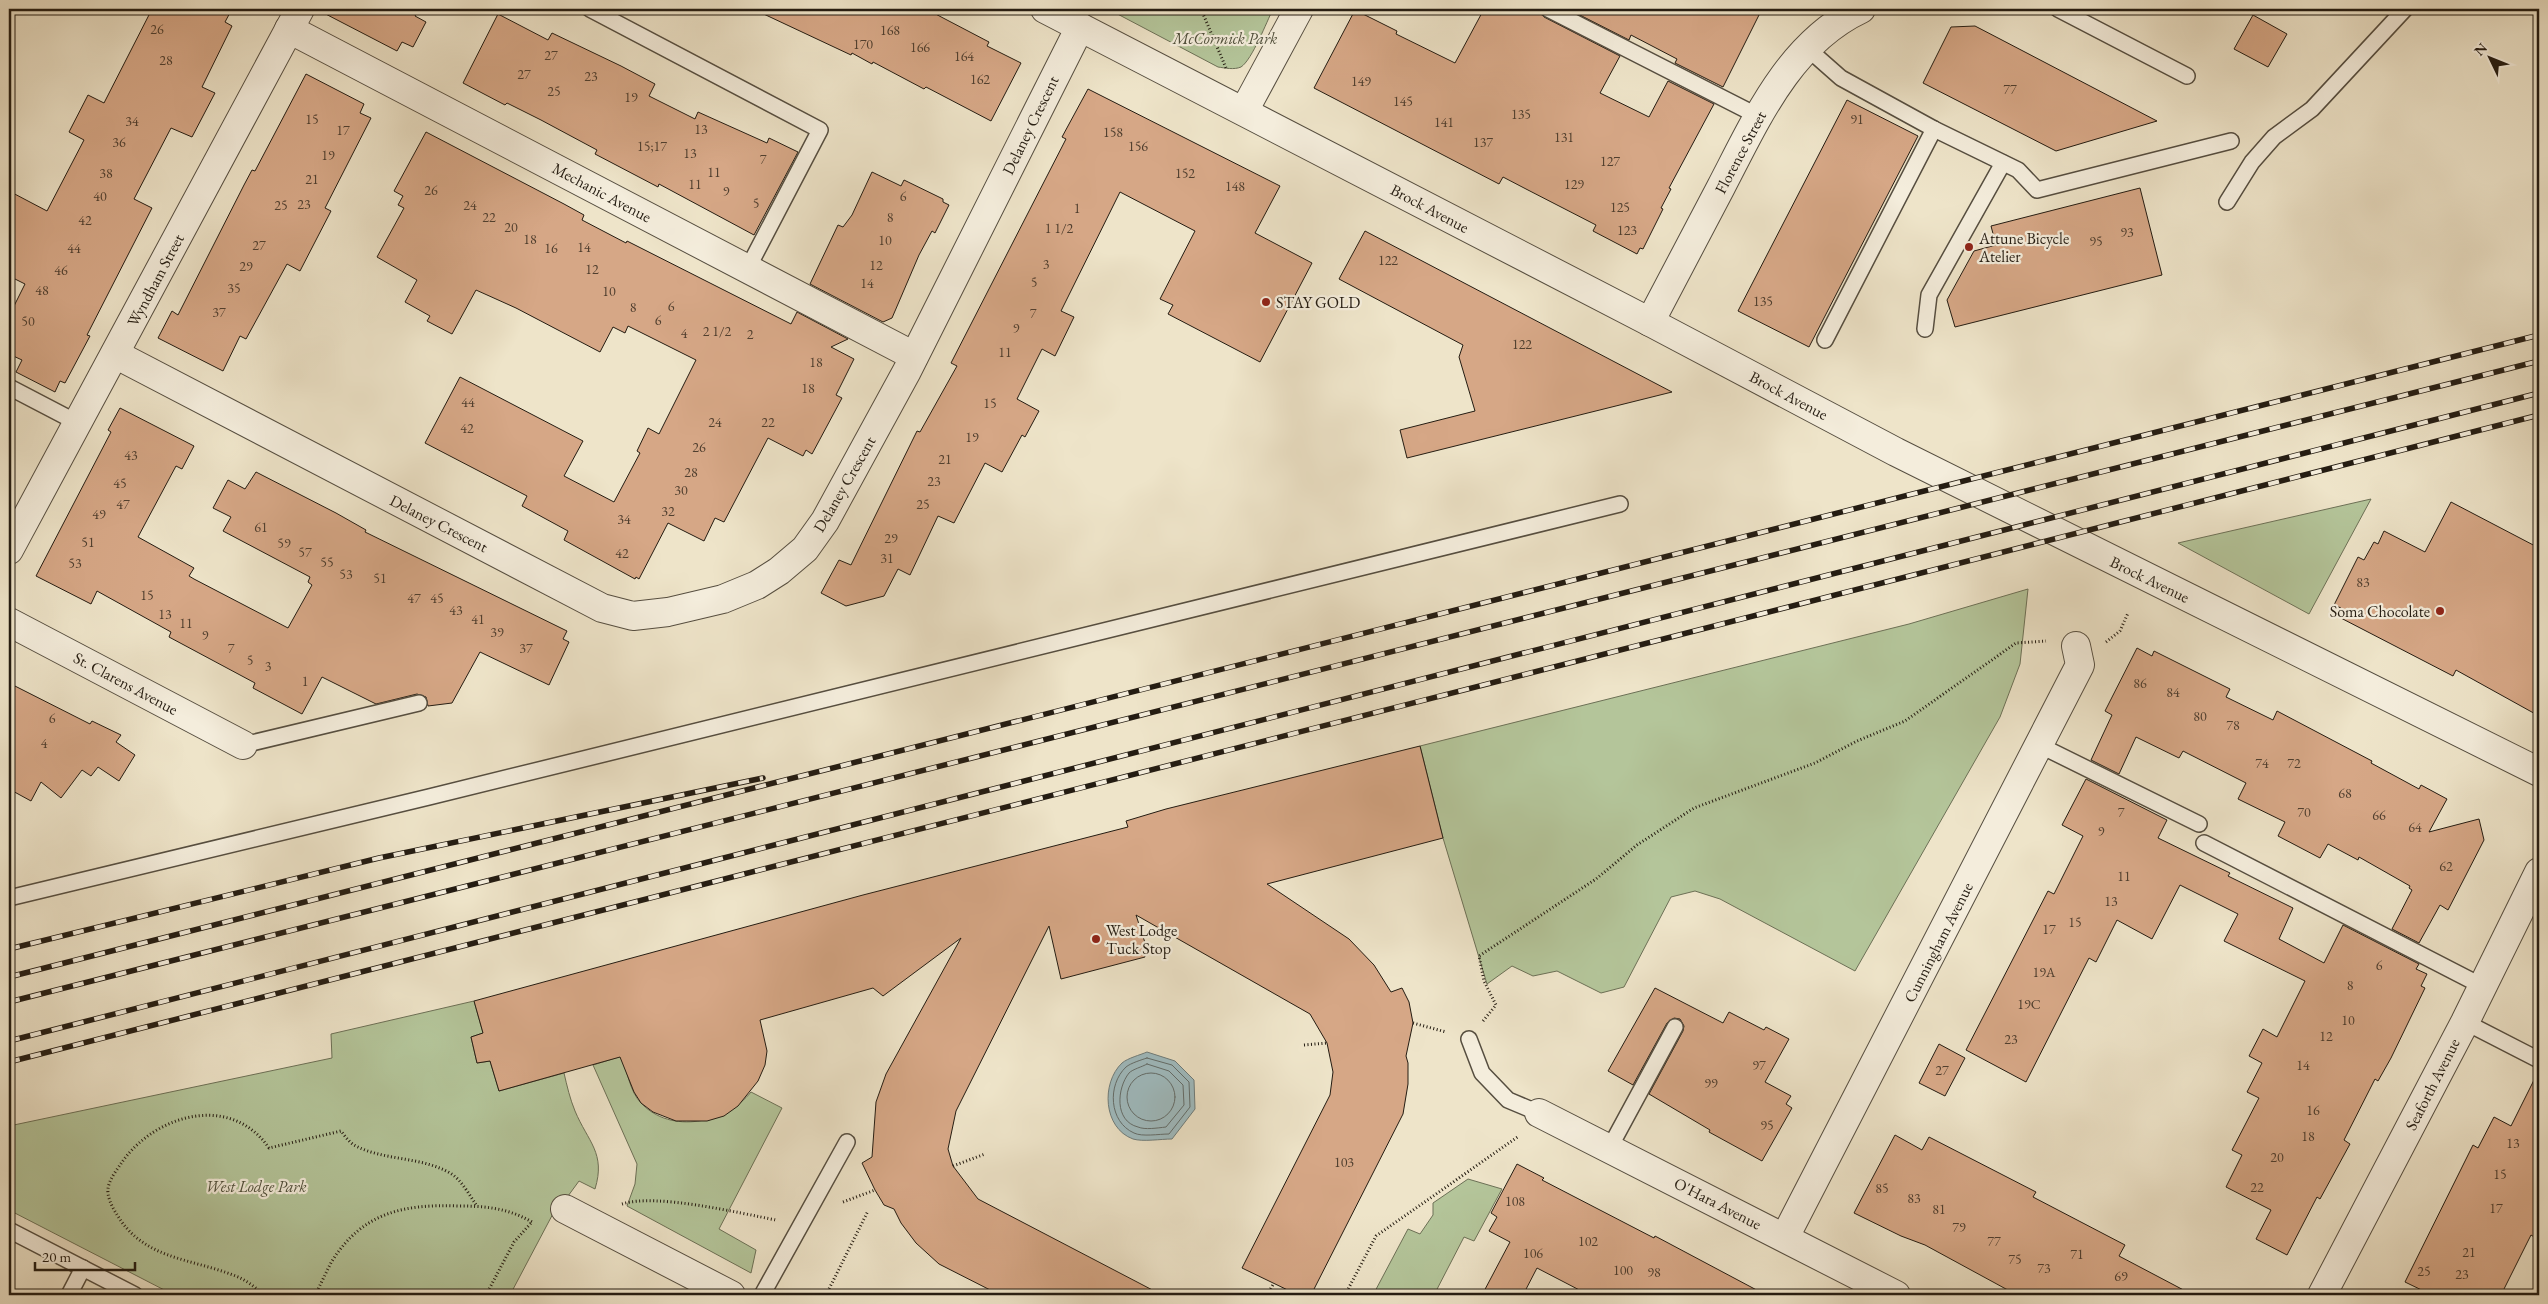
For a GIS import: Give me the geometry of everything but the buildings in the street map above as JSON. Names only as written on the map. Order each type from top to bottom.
[{"type":"street","name":"Brock Avenue","points":[[1045,9],[1650,322],[1896,452],[2539,772]]},
{"type":"street","points":[[1244,111],[1299,9]]},
{"type":"street","name":"Florence Street","points":[[1650,322],[1758,116],[1782,77],[1807,48],[1862,9]]},
{"type":"street","name":"Mechanic Avenue","points":[[294,19],[748,268],[914,356]]},
{"type":"street","name":"Wyndham Street","points":[[9,550],[294,19]]},
{"type":"street","name":"Delaney Crescent","points":[[115,354],[602,608],[633,616],[668,612],[723,599],[757,585],[779,571],[805,549],[825,521],[914,356],[1080,26]]},
{"type":"street","name":"St. Clarens Avenue","points":[[9,622],[243,745]]},
{"type":"street","name":"Cunningham Avenue","points":[[1785,1237],[2080,665],[2076,646]]},
{"type":"street","name":"Seaforth Avenue","points":[[2322,1295],[2465,1022],[2539,872]]},
{"type":"street","name":"O'Hara Avenue","points":[[1539,1113],[1896,1295]]},
{"type":"street","points":[[565,1209],[731,1295]]},
{"type":"lane","points":[[590,9],[820,130],[748,268]]},
{"type":"lane","points":[[1548,9],[1758,116]]},
{"type":"lane","points":[[2058,9],[2187,76]]},
{"type":"lane","points":[[2228,202],[2252,162],[2274,137],[2312,109],[2405,9]]},
{"type":"lane","points":[[1807,48],[1841,78],[1934,129],[2018,170],[2037,190],[2231,141]]},
{"type":"lane","points":[[1825,340],[1934,129]]},
{"type":"lane","points":[[1925,329],[1929,295],[2003,163]]},
{"type":"lane","points":[[9,387],[78,423]]},
{"type":"lane","points":[[9,898],[429,798],[1620,504]]},
{"type":"lane","points":[[243,745],[419,703]]},
{"type":"lane","points":[[2039,745],[2199,824]]},
{"type":"lane","points":[[2204,843],[2482,986]]},
{"type":"lane","points":[[2465,1022],[2539,1060]]},
{"type":"lane","points":[[1609,1149],[1675,1027]]},
{"type":"lane","points":[[1469,1039],[1482,1073],[1508,1100],[1539,1113]]},
{"type":"lane","points":[[762,1295],[847,1142]]},
{"type":"lane","points":[[9,1230],[136,1295]]},
{"type":"lane","points":[[69,1295],[83,1268]]},
{"type":"path","points":[[1201,9],[1207,27],[1222,56],[1226,68],[1225,73]]},
{"type":"path","points":[[2120,631],[2128,614]]},
{"type":"path","points":[[1413,1023],[1469,1039],[1496,1004],[1484,981],[1479,956],[1596,879],[1637,845],[1694,808],[1814,763],[1857,741],[1905,721],[2016,643],[2044,641],[2076,646]]},
{"type":"path","points":[[1304,1045],[1327,1043]]},
{"type":"path","points":[[1345,1295],[1376,1236],[1519,1136],[1539,1113]]},
{"type":"path","points":[[264,1295],[251,1284],[233,1275],[182,1261],[130,1234],[112,1206],[107,1190],[113,1174],[139,1141],[177,1122],[213,1114],[236,1119],[260,1135],[269,1148],[341,1131],[352,1145],[377,1154],[411,1159],[451,1174],[464,1187],[477,1206]]},
{"type":"path","points":[[953,1166],[985,1154]]},
{"type":"path","points":[[616,1206],[635,1200],[714,1208],[801,1225]]},
{"type":"path","points":[[315,1295],[332,1262],[345,1245],[361,1229],[380,1216],[399,1209],[414,1206],[494,1207],[517,1213],[532,1222]]},
{"type":"path","points":[[486,1295],[514,1242],[532,1222],[565,1209]]},
{"type":"path","points":[[826,1295],[868,1211]]},
{"type":"path","points":[[1267,1295],[1274,1283]]},
{"type":"green space","name":"McCormick Park","points":[[1108,9],[1273,9],[1250,57],[1241,67],[1232,69],[1218,67]]},
{"type":"green space","points":[[2371,499],[2309,614],[2178,543]]},
{"type":"green space","points":[[2028,589],[2020,664],[2000,717],[1855,971],[1720,899],[1695,891],[1671,897],[1624,987],[1601,993],[1557,971],[1533,976],[1512,966],[1487,984],[1443,838],[1420,746],[1909,624]]},
{"type":"green space","name":"West Lodge Park","points":[[474,1001],[483,1033],[471,1037],[477,1063],[490,1061],[499,1091],[564,1073],[573,1106],[597,1157],[598,1177],[595,1189],[579,1181],[560,1207],[556,1208],[510,1295],[174,1295],[9,1210],[9,1126],[332,1058],[331,1034]]},
{"type":"green space","points":[[622,1056],[631,1087],[637,1098],[653,1113],[667,1119],[682,1122],[713,1118],[740,1103],[751,1092],[782,1108],[719,1229],[756,1250],[751,1273],[627,1206],[635,1184],[637,1164],[593,1065]]},
{"type":"green space","points":[[1468,1179],[1502,1189],[1474,1241],[1464,1237],[1434,1295],[1373,1295],[1408,1229],[1420,1234],[1433,1215],[1433,1203]]},
{"type":"water","points":[[1147,1052],[1175,1061],[1194,1080],[1195,1109],[1172,1139],[1133,1139],[1123,1133],[1111,1115],[1108,1093],[1115,1072],[1125,1061]]},
{"type":"railway","points":[[9,977],[2539,335]]},
{"type":"railway","points":[[9,1002],[2539,361]]},
{"type":"railway","points":[[9,1041],[2539,393]]},
{"type":"railway","points":[[9,1062],[2539,415]]},
{"type":"railway","points":[[9,949],[379,858],[763,778]]},
{"type":"place","name":"Attune Bicycle Atelier","points":[[1969,247]]},
{"type":"place","name":"STAY GOLD","points":[[1266,302]]},
{"type":"place","name":"Soma Chocolate","points":[[2440,611]]},
{"type":"place","name":"West Lodge Tuck Stop","points":[[1096,939]]}]
